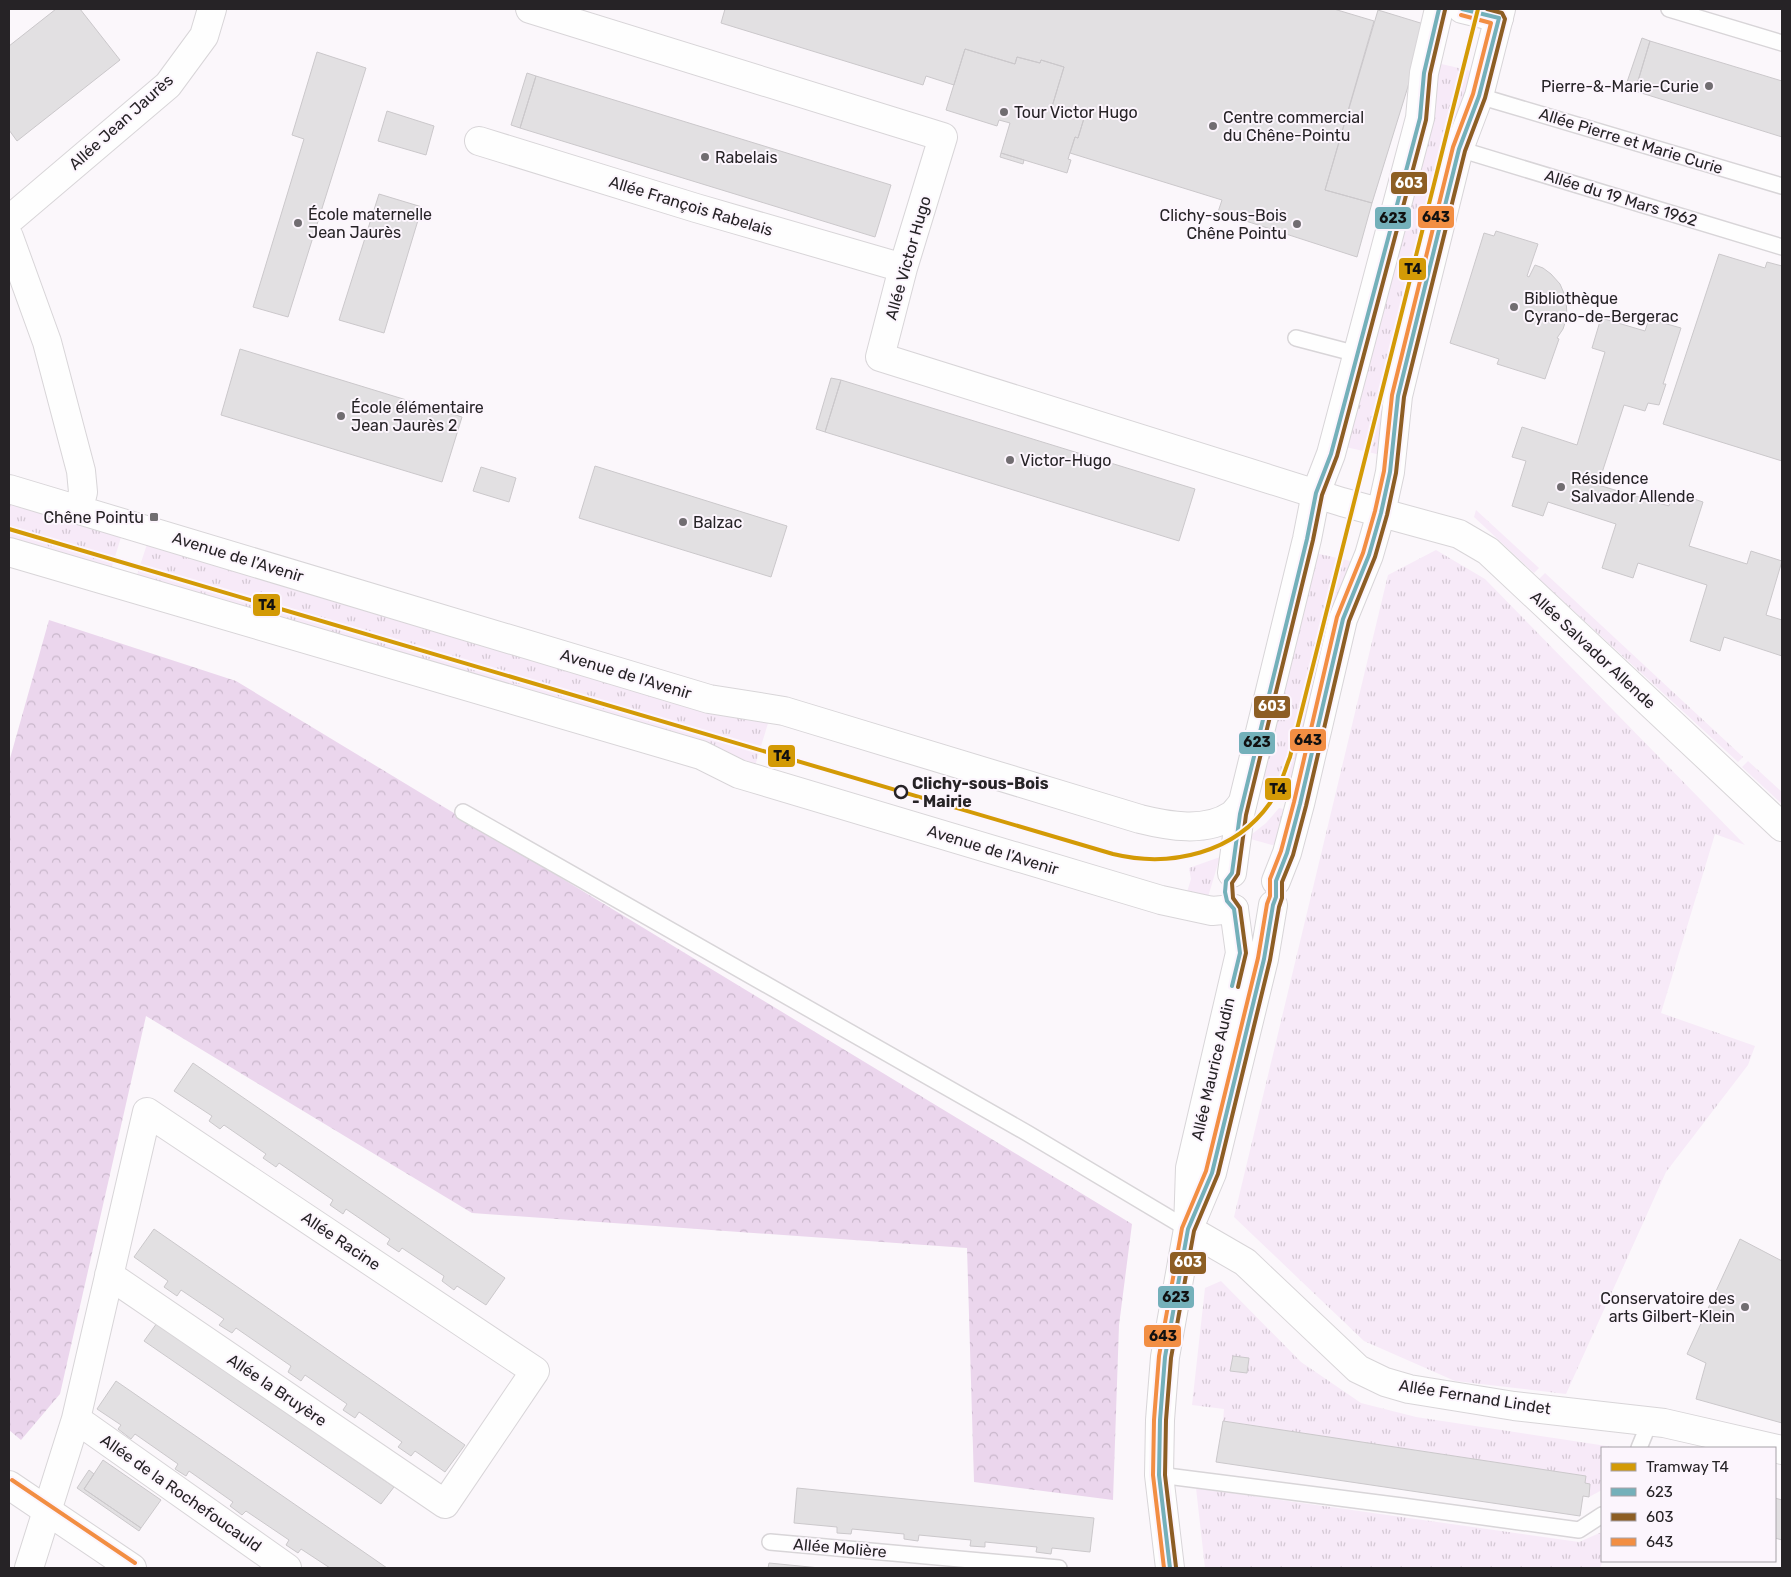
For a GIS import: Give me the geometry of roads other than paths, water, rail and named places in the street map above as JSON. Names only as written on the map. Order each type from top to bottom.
[{"type":"street","name":"Allée Jean Jaurès","points":[[9,220],[168,85],[204,36],[212,9]]},
{"type":"street","name":"Allée Victor Hugo","points":[[530,9],[594,18],[943,138],[903,268],[880,357],[1316,493]]},
{"type":"street","points":[[1237,863],[1259,865],[1272,874],[1274,893],[1267,911],[1251,916],[1242,914],[1234,909],[1227,901],[1225,892],[1226,882],[1237,863],[1242,804],[1307,540],[1316,493],[1331,454],[1420,118],[1424,73],[1439,9]]},
{"type":"street","points":[[1462,9],[1500,13]]},
{"type":"street","name":"Allée Maurice Audin","points":[[1188,1229],[1212,1173],[1264,959],[1274,893],[1300,804],[1343,620],[1369,555],[1381,513],[1390,472],[1398,396],[1459,149],[1479,96],[1500,13]]},
{"type":"street","name":"Allée François Rabelais","points":[[479,141],[696,208],[903,268]]},
{"type":"street","points":[[9,237],[47,342],[81,471],[83,492],[78,509]]},
{"type":"street","name":"Avenue de l'Avenir","points":[[9,489],[709,699],[784,711],[1162,825],[1202,826],[1218,822],[1232,815],[1242,804]]},
{"type":"street","name":"Allée Salvador Allende","points":[[1316,493],[1459,534],[1488,551],[1782,827]]},
{"type":"street","name":"Avenue de l'Avenir","points":[[9,552],[691,752],[739,774],[1152,897],[1212,911],[1234,909]]},
{"type":"street","points":[[1202,826],[1222,837],[1237,863]]},
{"type":"street","name":"Allée Maurice Audin","points":[[1170,1568],[1159,1476],[1160,1420],[1165,1357],[1188,1229],[1190,1168],[1240,953],[1234,909]]},
{"type":"street","name":"Allée Racine","points":[[109,1276],[147,1112],[535,1371],[445,1504]]},
{"type":"street","name":"Allée Fernand Lindet","points":[[1188,1229],[1245,1262],[1358,1369],[1385,1382],[1409,1389],[1514,1406],[1650,1421],[1768,1447]]},
{"type":"street","points":[[29,1568],[76,1419],[109,1276]]},
{"type":"street","name":"Allée la Bruyère","points":[[109,1276],[445,1504]]},
{"type":"street","name":"Allée de la Rochefoucauld","points":[[76,1419],[287,1568]]},
{"type":"street","points":[[9,1477],[47,1510]]},
{"type":"street","points":[[9,1485],[132,1568]]},
{"type":"lane","points":[[1669,9],[1782,43]]},
{"type":"lane","name":"Allée Pierre et Marie Curie","points":[[1479,96],[1782,186]]},
{"type":"lane","name":"Allée du 19 Mars 1962","points":[[1459,149],[1782,247]]},
{"type":"lane","points":[[1296,338],[1357,354]]},
{"type":"lane","points":[[463,812],[1027,1133],[1188,1229]]},
{"type":"lane","points":[[1639,1447],[1650,1421]]},
{"type":"lane","points":[[1159,1476],[1579,1530],[1601,1516]]},
{"type":"lane","name":"Allée Molière","points":[[770,1542],[1059,1568]]},
{"type":"tram line","name":"T4","points":[[9,529],[1113,854],[1157,859],[1179,857],[1220,845],[1239,834],[1256,820],[1270,803],[1290,757],[1478,9]]},
{"type":"place","name":"Pierre-&-Marie-Curie","points":[[1709,86]]},
{"type":"place","name":"Tour Victor Hugo","points":[[1004,112]]},
{"type":"place","name":"Centre commercial du Chêne-Pointu","points":[[1213,126]]},
{"type":"place","name":"Rabelais","points":[[705,157]]},
{"type":"place","name":"École maternelle Jean Jaurès","points":[[298,223]]},
{"type":"place","name":"Clichy-sous-Bois Chêne Pointu","points":[[1297,224]]},
{"type":"place","name":"Bibliothèque Cyrano-de-Bergerac","points":[[1514,307]]},
{"type":"place","name":"École élémentaire Jean Jaurès 2","points":[[341,416]]},
{"type":"place","name":"Victor-Hugo","points":[[1010,460]]},
{"type":"place","name":"Résidence Salvador Allende","points":[[1561,487]]},
{"type":"place","name":"Chêne Pointu","points":[[154,517]]},
{"type":"place","name":"Balzac","points":[[683,522]]},
{"type":"place","name":"Clichy-sous-Bois - Mairie","points":[[901,792]]},
{"type":"place","name":"Conservatoire des arts Gilbert-Klein","points":[[1745,1307]]}]
